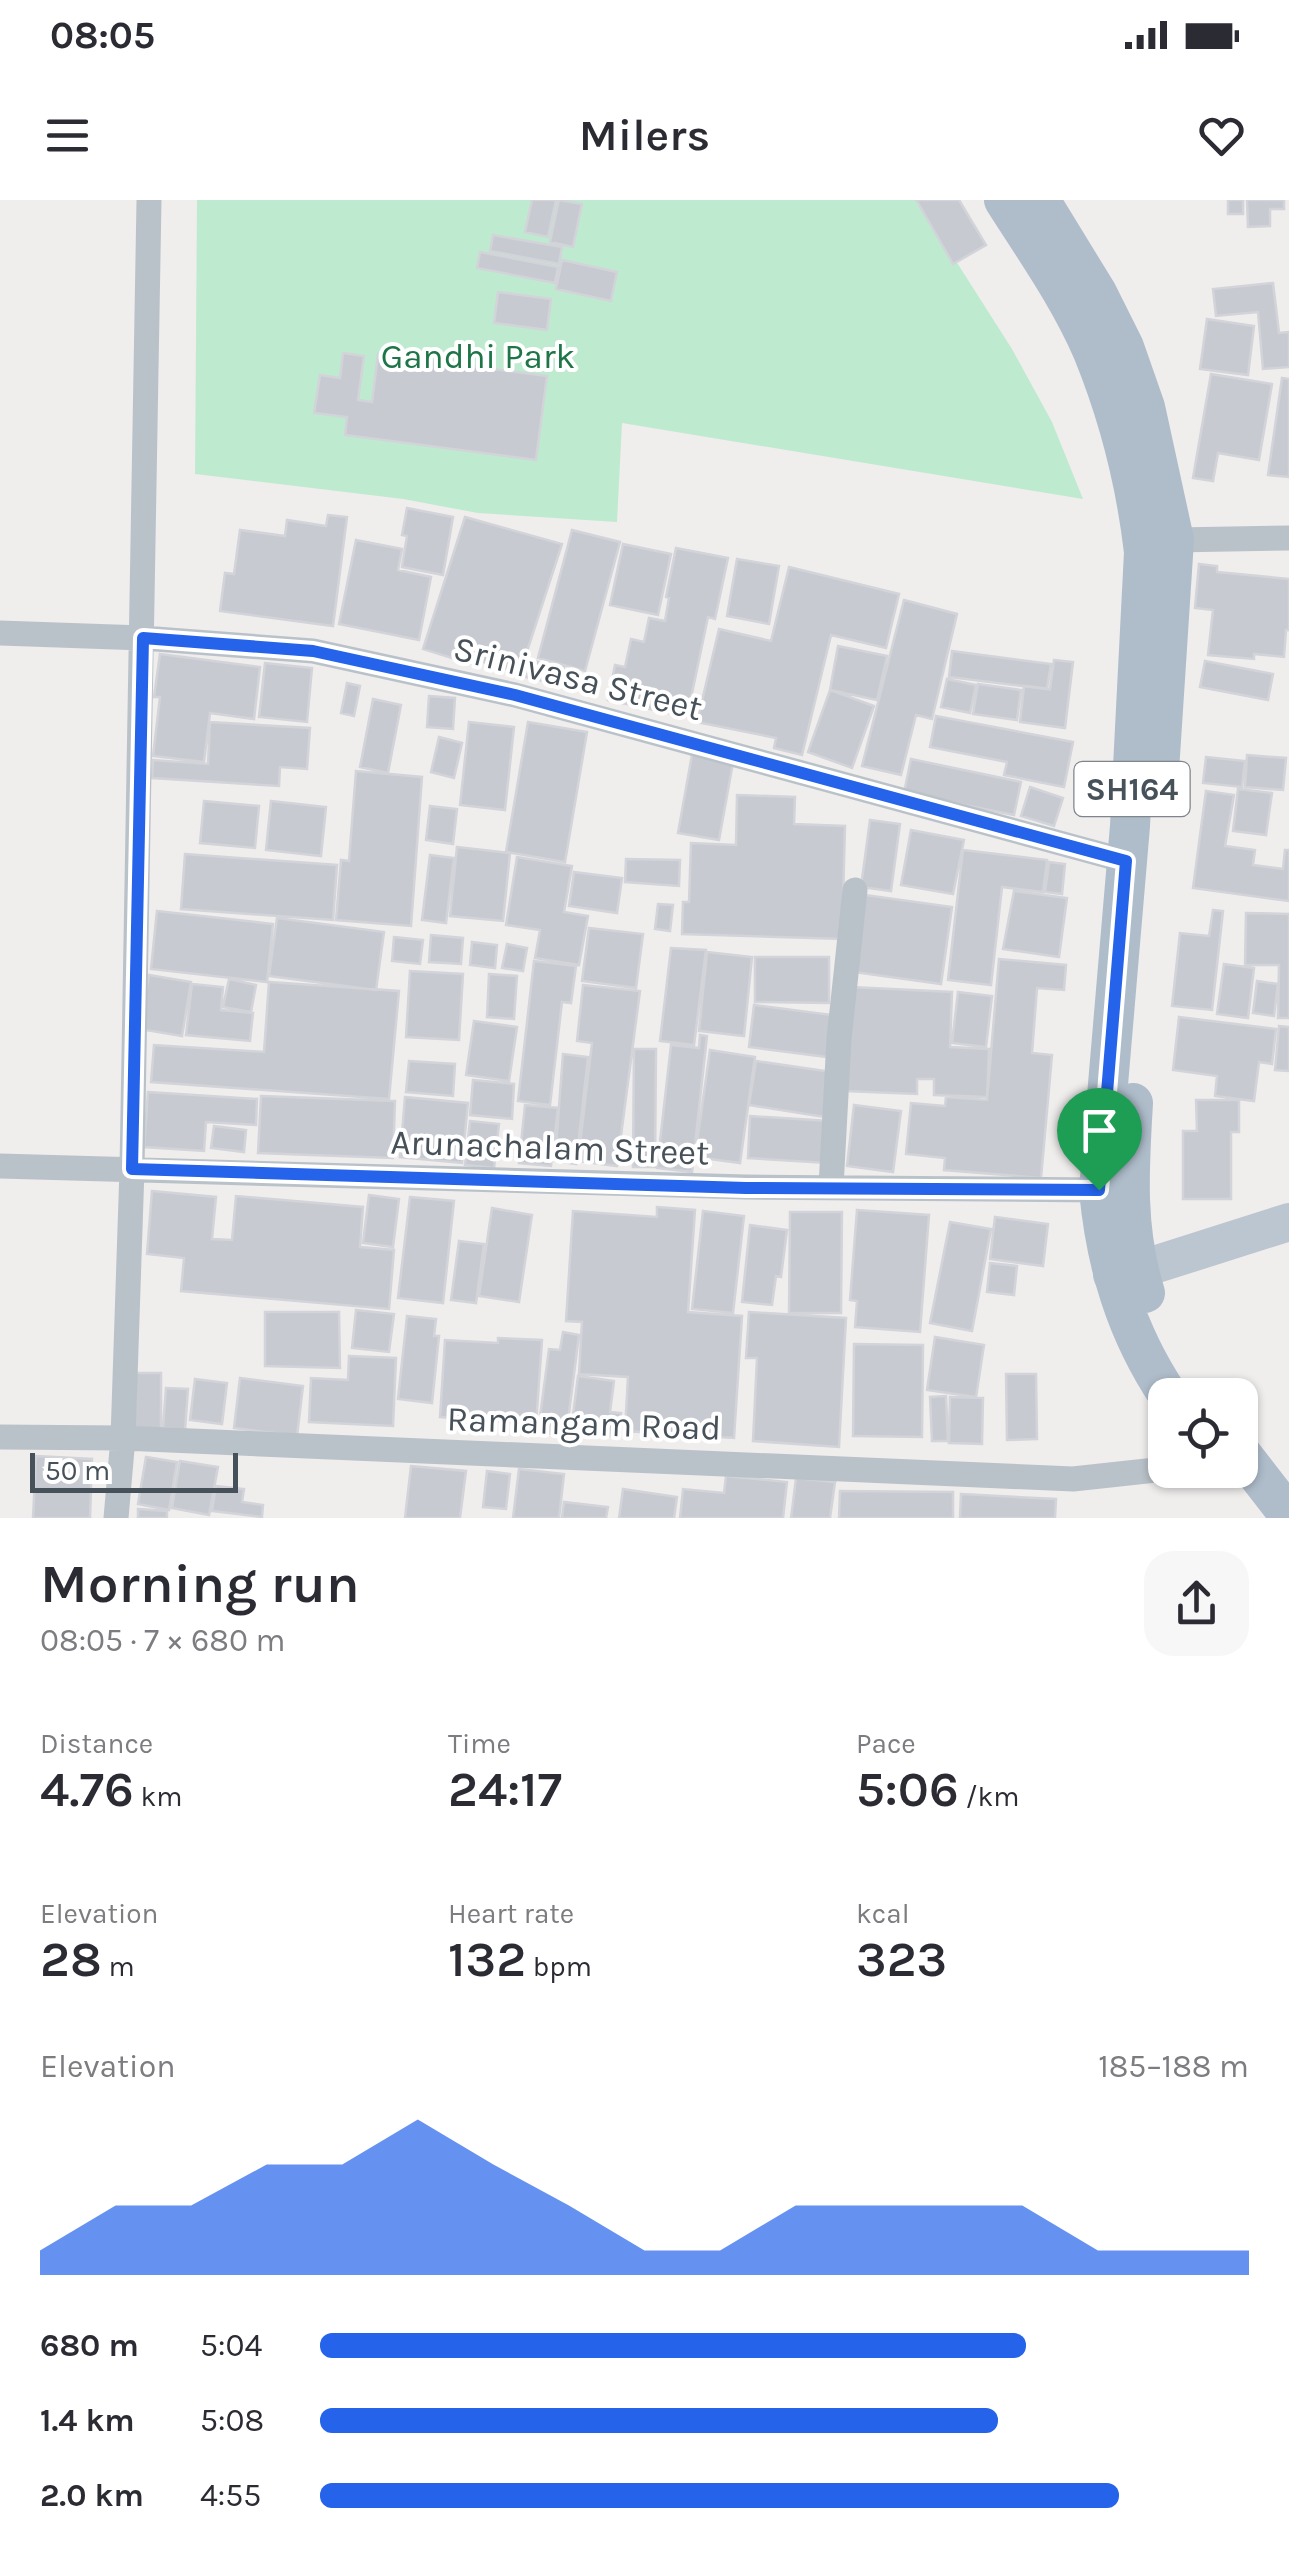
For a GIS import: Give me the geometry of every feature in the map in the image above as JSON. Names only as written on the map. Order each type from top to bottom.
[{"type":"main road","name":"SH164","points":[[1004,200],[1054,277],[1092,349],[1123,438],[1140,517],[1144,552],[1126,861],[1114,1202],[1145,1361],[1156,1378]]},
{"type":"main road","name":"SH164","points":[[1040,200],[1097,293],[1124,347],[1145,407],[1174,540],[1128,1189],[1114,1202]]},
{"type":"main road","name":"SH164","points":[[1125,1273],[1186,1378]]},
{"type":"main road","points":[[1258,1475],[1289,1514]]},
{"type":"main road","points":[[1235,1488],[1258,1518]]},
{"type":"street","points":[[116,1518],[132,1169],[149,200]]},
{"type":"street","points":[[1174,540],[1289,538]]},
{"type":"street","name":"Srinivasa Street","points":[[0,633],[143,638],[313,651],[515,695],[1126,861]]},
{"type":"street","points":[[831,1187],[855,890]]},
{"type":"street","name":"Arunachalam Street","points":[[0,1166],[831,1187],[1114,1202]]},
{"type":"street","points":[[1125,1273],[1289,1222]]},
{"type":"street","name":"Ramangam Road","points":[[0,1437],[122,1438],[1073,1479],[1148,1470]]},
{"type":"green space","name":"Gandhi Park","points":[[197,200],[917,200],[1012,349],[1052,422],[1083,499],[622,423],[617,522],[478,513],[403,499],[195,474]]},
{"type":"building","points":[[532,200],[556,200],[548,237],[525,232]]},
{"type":"building","points":[[559,200],[582,204],[573,247],[550,242]]},
{"type":"building","points":[[919,200],[959,200],[986,245],[953,264]]},
{"type":"building","points":[[1228,200],[1243,200],[1243,214],[1228,214]]},
{"type":"building","points":[[1247,200],[1284,200],[1284,209],[1270,209],[1270,226],[1248,227]]},
{"type":"building","points":[[493,235],[562,247],[559,264],[490,251]]},
{"type":"building","points":[[480,252],[558,267],[555,283],[477,268]]},
{"type":"building","points":[[562,260],[617,272],[611,301],[556,289]]},
{"type":"building","points":[[1273,283],[1279,333],[1289,332],[1289,367],[1263,369],[1258,312],[1216,316],[1213,289]]},
{"type":"building","points":[[498,292],[551,299],[547,330],[494,323]]},
{"type":"building","points":[[1207,319],[1254,326],[1248,375],[1200,369]]},
{"type":"building","points":[[343,353],[364,356],[358,400],[372,402],[378,354],[547,376],[536,460],[345,435],[347,417],[314,413],[320,375],[340,378]]},
{"type":"building","points":[[1211,374],[1272,384],[1259,460],[1218,453],[1213,481],[1193,478]]},
{"type":"building","points":[[1282,378],[1289,379],[1289,477],[1268,475]]},
{"type":"building","points":[[407,508],[453,517],[443,575],[402,567]]},
{"type":"building","points":[[328,515],[347,517],[333,626],[220,611],[225,573],[234,574],[240,530],[285,536],[287,520],[326,526]]},
{"type":"building","points":[[465,517],[562,544],[520,673],[473,659],[471,664],[423,649]]},
{"type":"building","points":[[572,530],[620,542],[585,671],[538,658]]},
{"type":"building","points":[[356,540],[402,549],[398,570],[431,577],[419,640],[339,624]]},
{"type":"building","points":[[623,544],[671,554],[658,615],[610,605]]},
{"type":"building","points":[[676,548],[728,558],[715,619],[708,617],[687,717],[608,700],[615,665],[625,667],[631,639],[644,642],[649,618],[665,621]]},
{"type":"building","points":[[737,559],[779,566],[769,624],[727,616]]},
{"type":"building","points":[[1199,564],[1217,566],[1217,572],[1289,579],[1289,630],[1284,657],[1208,655],[1213,610],[1195,608]]},
{"type":"building","points":[[789,567],[899,594],[886,648],[831,635],[802,755],[774,748],[776,738],[697,722],[719,629],[771,641]]},
{"type":"building","points":[[904,600],[957,614],[932,719],[916,715],[901,775],[862,766]]},
{"type":"building","points":[[838,646],[887,656],[877,700],[830,690]]},
{"type":"building","points":[[952,651],[1051,664],[1047,689],[949,677]]},
{"type":"building","points":[[160,654],[260,667],[254,719],[210,713],[204,762],[153,756],[160,697],[154,697]]},
{"type":"building","points":[[529,660],[564,667],[561,685],[526,677]]},
{"type":"building","points":[[1054,660],[1073,662],[1065,728],[1020,722],[1024,686],[1050,689]]},
{"type":"building","points":[[1205,661],[1273,674],[1268,700],[1200,687]]},
{"type":"building","points":[[265,663],[312,668],[307,722],[259,717]]},
{"type":"building","points":[[947,679],[976,685],[970,713],[941,707]]},
{"type":"building","points":[[347,683],[360,686],[354,716],[341,713]]},
{"type":"building","points":[[978,684],[1021,690],[1017,720],[973,714]]},
{"type":"building","points":[[830,690],[874,706],[852,768],[808,752]]},
{"type":"building","points":[[429,696],[455,698],[453,729],[427,727]]},
{"type":"building","points":[[373,699],[401,705],[388,773],[360,767]]},
{"type":"building","points":[[936,716],[1073,742],[1064,787],[1004,775],[1007,762],[930,747]]},
{"type":"building","points":[[210,722],[310,728],[307,769],[280,767],[279,786],[152,778],[153,760],[208,764]]},
{"type":"building","points":[[469,722],[514,727],[505,810],[460,805]]},
{"type":"building","points":[[528,722],[587,732],[565,862],[506,852]]},
{"type":"building","points":[[439,737],[462,743],[454,778],[431,772]]},
{"type":"building","points":[[693,749],[734,757],[719,840],[678,833]]},
{"type":"building","points":[[1247,755],[1286,758],[1283,790],[1245,787]]},
{"type":"building","points":[[1206,757],[1245,761],[1242,787],[1203,783]]},
{"type":"building","points":[[911,759],[1021,782],[1014,815],[904,793]]},
{"type":"building","points":[[356,771],[422,777],[411,926],[336,920],[341,860],[349,861]]},
{"type":"building","points":[[1030,787],[1063,798],[1054,826],[1021,816]]},
{"type":"building","points":[[1238,789],[1272,793],[1266,835],[1233,831]]},
{"type":"building","points":[[1206,791],[1234,795],[1225,846],[1255,850],[1253,865],[1283,869],[1285,850],[1289,850],[1289,901],[1193,888]]},
{"type":"building","points":[[737,795],[795,797],[794,824],[845,826],[842,939],[682,934],[683,902],[689,902],[691,843],[736,845]]},
{"type":"building","points":[[204,801],[259,806],[255,848],[200,843]]},
{"type":"building","points":[[271,801],[326,807],[321,856],[266,850]]},
{"type":"building","points":[[430,806],[457,809],[453,844],[426,840]]},
{"type":"building","points":[[870,820],[900,824],[891,891],[861,887]]},
{"type":"building","points":[[911,830],[964,840],[953,894],[901,885]]},
{"type":"building","points":[[457,847],[510,853],[503,921],[450,916]]},
{"type":"building","points":[[963,850],[1047,860],[1043,892],[1002,887],[991,985],[948,980]]},
{"type":"building","points":[[185,854],[337,865],[333,920],[181,909]]},
{"type":"building","points":[[430,855],[454,858],[446,923],[422,920]]},
{"type":"building","points":[[517,857],[572,866],[564,912],[588,916],[579,965],[535,958],[540,930],[506,925]]},
{"type":"building","points":[[626,859],[680,860],[679,886],[625,882]]},
{"type":"building","points":[[1049,862],[1065,864],[1062,894],[1045,892]]},
{"type":"building","points":[[574,872],[622,878],[617,913],[569,906]]},
{"type":"building","points":[[1014,891],[1067,898],[1059,957],[1003,949]]},
{"type":"building","points":[[865,895],[952,907],[941,984],[854,972]]},
{"type":"building","points":[[658,904],[673,905],[670,931],[655,929]]},
{"type":"building","points":[[1213,910],[1223,911],[1212,1010],[1172,1006],[1180,933],[1209,936]]},
{"type":"building","points":[[157,911],[273,924],[267,982],[151,969]]},
{"type":"building","points":[[1246,913],[1289,914],[1289,1018],[1278,1018],[1279,965],[1245,965]]},
{"type":"building","points":[[277,918],[384,932],[376,990],[269,976]]},
{"type":"building","points":[[589,928],[643,934],[636,988],[582,981]]},
{"type":"building","points":[[431,935],[463,938],[461,964],[429,962]]},
{"type":"building","points":[[394,937],[423,940],[420,964],[392,961]]},
{"type":"building","points":[[472,942],[497,945],[495,968],[470,965]]},
{"type":"building","points":[[507,944],[527,948],[523,971],[502,968]]},
{"type":"building","points":[[671,948],[706,950],[694,1045],[660,1041]]},
{"type":"building","points":[[707,952],[752,957],[744,1036],[699,1031]]},
{"type":"building","points":[[755,957],[829,957],[829,1003],[755,1002]]},
{"type":"building","points":[[999,959],[1066,965],[1064,990],[1037,988],[1032,1053],[1052,1055],[1041,1178],[944,1170],[945,1158],[906,1154],[911,1103],[945,1106],[946,1097],[987,1100]]},
{"type":"building","points":[[534,961],[576,966],[571,1003],[562,1002],[550,1105],[518,1101]]},
{"type":"building","points":[[1224,964],[1254,968],[1248,1018],[1217,1014]]},
{"type":"building","points":[[410,971],[463,974],[459,1040],[406,1037]]},
{"type":"building","points":[[489,974],[517,976],[514,1019],[487,1017]]},
{"type":"building","points":[[149,975],[191,982],[182,1036],[140,1029]]},
{"type":"building","points":[[229,979],[256,985],[251,1012],[223,1007]]},
{"type":"building","points":[[1257,981],[1278,984],[1274,1016],[1253,1013]]},
{"type":"building","points":[[269,982],[399,991],[389,1099],[151,1082],[154,1045],[264,1052]]},
{"type":"building","points":[[192,984],[223,987],[221,1010],[253,1013],[250,1041],[186,1035]]},
{"type":"building","points":[[583,985],[640,991],[617,1166],[578,1161],[592,1043],[577,1041]]},
{"type":"building","points":[[851,987],[952,992],[950,1047],[989,1049],[987,1097],[934,1095],[934,1079],[917,1079],[917,1094],[846,1091]]},
{"type":"building","points":[[958,992],[992,996],[986,1047],[952,1043]]},
{"type":"building","points":[[754,1005],[832,1015],[827,1057],[749,1047]]},
{"type":"building","points":[[1179,1017],[1276,1029],[1272,1064],[1259,1062],[1254,1101],[1215,1096],[1217,1076],[1173,1070]]},
{"type":"building","points":[[474,1021],[517,1027],[509,1081],[466,1075]]},
{"type":"building","points":[[1279,1026],[1289,1027],[1289,1071],[1275,1070]]},
{"type":"building","points":[[700,1035],[707,1036],[692,1172],[657,1168],[671,1045],[699,1048]]},
{"type":"building","points":[[634,1049],[656,1049],[655,1167],[633,1167]]},
{"type":"building","points":[[710,1050],[755,1057],[740,1163],[695,1157]]},
{"type":"building","points":[[563,1054],[588,1057],[576,1164],[555,1161]]},
{"type":"building","points":[[409,1061],[455,1064],[453,1096],[406,1092]]},
{"type":"building","points":[[756,1061],[832,1072],[825,1117],[749,1105]]},
{"type":"building","points":[[473,1080],[514,1084],[512,1119],[470,1115]]},
{"type":"building","points":[[148,1092],[257,1099],[256,1125],[206,1122],[204,1151],[144,1147]]},
{"type":"building","points":[[261,1096],[395,1101],[393,1158],[258,1153]]},
{"type":"building","points":[[405,1097],[468,1103],[462,1163],[400,1157]]},
{"type":"building","points":[[1196,1100],[1239,1100],[1239,1132],[1231,1132],[1231,1199],[1183,1199],[1183,1131],[1197,1131]]},
{"type":"building","points":[[525,1105],[558,1108],[551,1166],[519,1163]]},
{"type":"building","points":[[854,1105],[901,1111],[893,1172],[847,1166]]},
{"type":"building","points":[[750,1116],[829,1121],[827,1163],[748,1158]]},
{"type":"building","points":[[470,1121],[499,1124],[494,1168],[465,1165]]},
{"type":"building","points":[[214,1126],[246,1130],[244,1152],[211,1148]]},
{"type":"building","points":[[152,1191],[216,1197],[212,1239],[232,1240],[236,1196],[363,1207],[360,1247],[394,1250],[389,1309],[181,1291],[184,1258],[147,1254]]},
{"type":"building","points":[[369,1195],[399,1199],[393,1247],[363,1243]]},
{"type":"building","points":[[410,1197],[454,1201],[443,1303],[398,1298]]},
{"type":"building","points":[[657,1207],[695,1210],[688,1312],[742,1316],[734,1438],[625,1431],[628,1377],[579,1374],[582,1322],[566,1321],[573,1211],[657,1217]]},
{"type":"building","points":[[492,1208],[532,1215],[519,1302],[479,1296]]},
{"type":"building","points":[[857,1210],[929,1215],[920,1332],[855,1327],[857,1301],[850,1300]]},
{"type":"building","points":[[703,1211],[744,1216],[733,1313],[692,1309]]},
{"type":"building","points":[[790,1212],[842,1212],[841,1313],[789,1313]]},
{"type":"building","points":[[995,1217],[1048,1224],[1043,1266],[990,1259]]},
{"type":"building","points":[[950,1222],[991,1229],[972,1331],[930,1323]]},
{"type":"building","points":[[750,1225],[787,1230],[781,1277],[776,1276],[772,1305],[742,1302]]},
{"type":"building","points":[[459,1241],[484,1244],[476,1303],[451,1300]]},
{"type":"building","points":[[990,1263],[1017,1266],[1014,1295],[987,1292]]},
{"type":"building","points":[[356,1310],[394,1314],[389,1352],[352,1348]]},
{"type":"building","points":[[265,1312],[339,1312],[340,1368],[265,1366]]},
{"type":"building","points":[[749,1312],[846,1318],[839,1447],[753,1441],[757,1358],[746,1358]]},
{"type":"building","points":[[407,1316],[436,1319],[434,1336],[439,1336],[432,1403],[398,1399]]},
{"type":"building","points":[[563,1332],[579,1335],[566,1436],[538,1432],[549,1349],[560,1350]]},
{"type":"building","points":[[935,1337],[984,1345],[976,1397],[927,1390]]},
{"type":"building","points":[[498,1338],[542,1340],[536,1424],[440,1417],[445,1340],[498,1343]]},
{"type":"building","points":[[854,1344],[923,1345],[922,1437],[853,1436]]},
{"type":"building","points":[[349,1356],[396,1358],[393,1426],[309,1422],[311,1378],[348,1380]]},
{"type":"building","points":[[129,1373],[161,1373],[161,1433],[128,1433]]},
{"type":"building","points":[[1006,1374],[1036,1374],[1037,1439],[1007,1440]]},
{"type":"building","points":[[578,1376],[614,1381],[610,1412],[621,1413],[617,1437],[571,1431]]},
{"type":"building","points":[[240,1378],[303,1386],[297,1436],[234,1428]]},
{"type":"building","points":[[195,1379],[227,1383],[222,1424],[190,1420]]},
{"type":"building","points":[[166,1388],[188,1389],[185,1430],[163,1428]]},
{"type":"building","points":[[946,1396],[948,1441],[932,1441],[930,1397]]},
{"type":"building","points":[[950,1397],[983,1398],[982,1444],[949,1443]]},
{"type":"building","points":[[36,1456],[92,1459],[90,1518],[33,1518]]},
{"type":"building","points":[[146,1457],[177,1462],[169,1510],[138,1504]]},
{"type":"building","points":[[180,1461],[218,1467],[209,1515],[172,1508]]},
{"type":"building","points":[[411,1466],[466,1471],[460,1518],[405,1518]]},
{"type":"building","points":[[519,1469],[564,1474],[559,1518],[513,1518]]},
{"type":"building","points":[[487,1471],[510,1474],[506,1509],[483,1507]]},
{"type":"building","points":[[726,1476],[787,1482],[783,1518],[680,1518],[683,1489],[724,1493]]},
{"type":"building","points":[[796,1478],[835,1482],[830,1518],[791,1518]]},
{"type":"building","points":[[216,1486],[244,1489],[242,1502],[263,1505],[262,1517],[212,1511]]},
{"type":"building","points":[[623,1489],[677,1497],[674,1518],[619,1518]]},
{"type":"building","points":[[840,1491],[953,1492],[953,1518],[839,1518]]},
{"type":"building","points":[[961,1494],[1056,1499],[1055,1518],[960,1518]]},
{"type":"building","points":[[564,1502],[608,1507],[606,1518],[562,1518]]},
{"type":"building","points":[[138,1509],[167,1511],[167,1518],[138,1518]]},
{"type":"route","points":[[143,638],[313,651],[515,695],[1126,861],[1099,1190],[746,1188],[132,1169],[143,638]]}]
